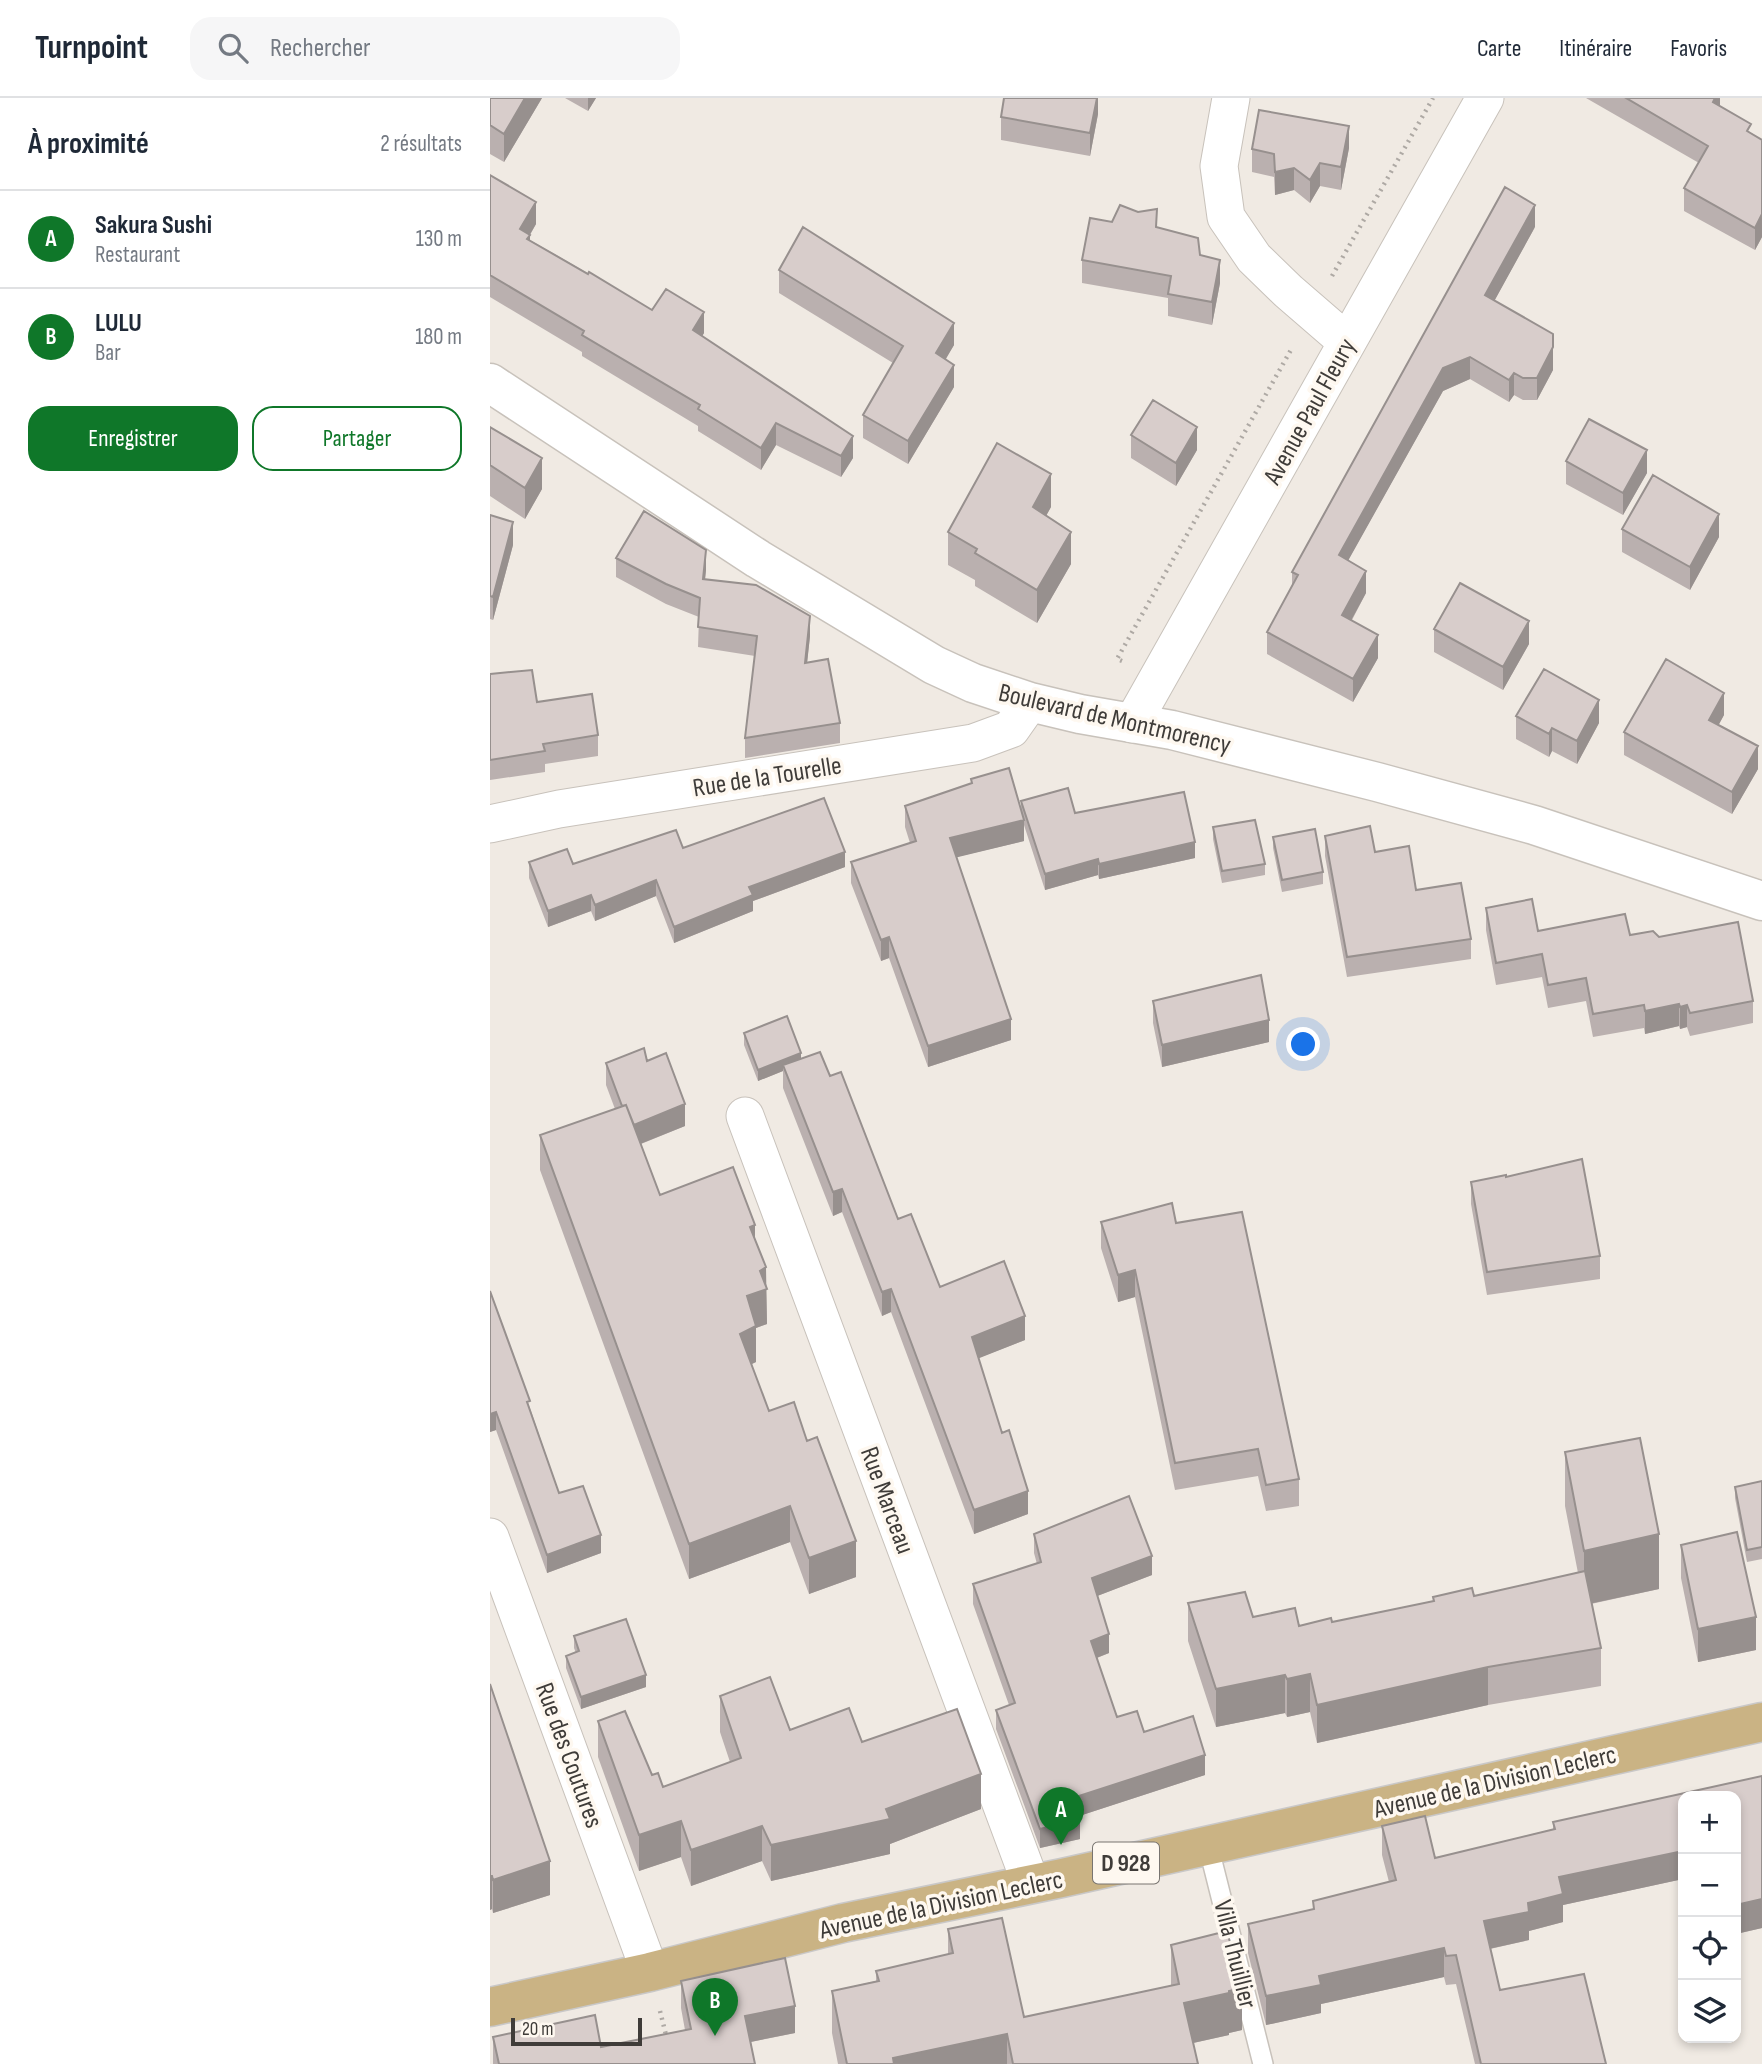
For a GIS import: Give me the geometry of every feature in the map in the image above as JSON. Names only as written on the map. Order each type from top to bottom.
[{"type":"main road","name":"Avenue de la Division Leclerc","points":[[490,2007],[650,1972],[844,1923],[1762,1722]]},
{"type":"street","points":[[1231,98],[1219,166],[1226,217],[1254,258],[1347,342]]},
{"type":"street","name":"Avenue Paul Fleury","points":[[1132,724],[1485,98]]},
{"type":"street","name":"Boulevard de Montmorency","points":[[490,383],[758,559],[923,658],[973,683],[1030,702],[1172,730],[1534,825],[1762,901]]},
{"type":"street","name":"Rue de la Tourelle","points":[[490,824],[559,809],[973,743],[1011,729],[1030,702]]},
{"type":"street","name":"Rue Marceau","points":[[745,1116],[1031,1884]]},
{"type":"street","name":"Rue des Coutures","points":[[490,1537],[650,1972]]},
{"type":"lane","name":"Villa Thuillier","points":[[1208,1845],[1263,2064]]},
{"type":"path","points":[[650,1972],[670,2051]]},
{"type":"building","points":[[490,98],[525,98],[504,134],[490,125]]},
{"type":"building","points":[[1004,98],[1097,98],[1090,133],[1001,117]]},
{"type":"building","points":[[1626,98],[1715,98],[1713,102],[1751,124],[1747,131],[1762,140],[1762,214],[1755,228],[1684,188],[1708,146]]},
{"type":"building","points":[[1259,110],[1349,126],[1341,167],[1320,163],[1310,180],[1294,168],[1275,172],[1274,154],[1252,149]]},
{"type":"building","points":[[490,175],[536,202],[520,229],[530,235],[527,239],[652,310],[666,289],[704,312],[693,330],[853,436],[841,456],[776,423],[761,448],[698,409],[700,405],[582,335],[584,331],[490,275]]},
{"type":"building","points":[[1505,187],[1535,205],[1485,295],[1553,334],[1553,347],[1537,378],[1523,378],[1514,373],[1509,380],[1470,357],[1443,368],[1339,555],[1366,571],[1342,615],[1378,635],[1353,679],[1267,632],[1298,575],[1292,572]]},
{"type":"building","points":[[1120,205],[1138,212],[1157,209],[1156,227],[1198,238],[1200,255],[1220,260],[1212,302],[1168,294],[1171,276],[1082,260],[1090,218],[1112,222]]},
{"type":"building","points":[[803,227],[954,323],[936,353],[954,365],[908,441],[863,415],[903,346],[779,270]]},
{"type":"building","points":[[1153,400],[1197,427],[1176,463],[1131,435]]},
{"type":"building","points":[[1589,419],[1647,450],[1623,493],[1566,461]]},
{"type":"building","points":[[490,427],[542,458],[525,488],[490,465]]},
{"type":"building","points":[[997,443],[1051,474],[1033,507],[1071,532],[1037,590],[975,553],[977,549],[948,532]]},
{"type":"building","points":[[1653,475],[1719,514],[1690,567],[1622,529]]},
{"type":"building","points":[[644,511],[706,550],[703,579],[756,585],[810,616],[805,663],[828,659],[840,723],[745,738],[757,636],[698,627],[700,598],[616,558]]},
{"type":"building","points":[[490,515],[513,522],[493,597],[490,596]]},
{"type":"building","points":[[1460,583],[1529,621],[1503,667],[1434,629]]},
{"type":"building","points":[[1666,659],[1724,693],[1709,720],[1758,746],[1732,792],[1624,732]]},
{"type":"building","points":[[1544,669],[1599,700],[1577,741],[1552,728],[1549,734],[1516,716]]},
{"type":"building","points":[[532,670],[537,702],[592,694],[598,735],[543,744],[545,751],[490,760],[490,674]]},
{"type":"building","points":[[1009,768],[1024,820],[950,838],[1011,1019],[928,1046],[889,937],[881,940],[851,862],[916,841],[905,806],[972,783],[971,779]]},
{"type":"building","points":[[1068,788],[1075,813],[1184,792],[1195,842],[1099,864],[1098,859],[1045,874],[1021,801]]},
{"type":"building","points":[[824,798],[845,852],[749,887],[753,895],[674,927],[656,880],[595,905],[591,895],[548,911],[529,862],[567,849],[573,864],[676,830],[683,848]]},
{"type":"building","points":[[1255,820],[1265,864],[1222,871],[1213,827]]},
{"type":"building","points":[[1370,826],[1375,852],[1409,846],[1416,890],[1461,883],[1471,939],[1347,957],[1325,836]]},
{"type":"building","points":[[1315,829],[1323,872],[1282,880],[1273,837]]},
{"type":"building","points":[[1532,899],[1538,931],[1625,914],[1630,935],[1653,931],[1659,937],[1738,922],[1753,1001],[1690,1013],[1687,1005],[1680,1007],[1679,1004],[1645,1011],[1644,1005],[1593,1014],[1586,978],[1548,985],[1542,954],[1496,963],[1486,908]]},
{"type":"building","points":[[1261,975],[1269,1020],[1162,1045],[1153,1001]]},
{"type":"building","points":[[787,1016],[801,1053],[758,1070],[744,1033]]},
{"type":"building","points":[[644,1048],[647,1061],[666,1053],[685,1104],[634,1125],[626,1105],[622,1106],[606,1063]]},
{"type":"building","points":[[820,1052],[830,1076],[841,1072],[898,1219],[911,1214],[940,1287],[1004,1261],[1025,1316],[972,1337],[1002,1433],[1009,1430],[1028,1491],[974,1510],[891,1289],[882,1292],[842,1189],[833,1192],[783,1065]]},
{"type":"building","points":[[626,1105],[660,1195],[733,1167],[755,1225],[750,1227],[766,1267],[760,1271],[767,1289],[747,1296],[756,1326],[740,1334],[769,1411],[794,1402],[807,1441],[817,1437],[856,1541],[809,1558],[790,1506],[689,1544],[540,1135]]},
{"type":"building","points":[[1582,1159],[1600,1256],[1487,1272],[1471,1182],[1506,1177]]},
{"type":"building","points":[[1172,1203],[1176,1223],[1242,1212],[1299,1479],[1266,1485],[1258,1449],[1175,1463],[1135,1270],[1118,1275],[1101,1222]]},
{"type":"building","points":[[490,1291],[530,1401],[527,1402],[559,1493],[583,1486],[601,1535],[547,1555],[496,1412],[490,1414]]},
{"type":"building","points":[[1640,1438],[1659,1534],[1584,1551],[1565,1452]]},
{"type":"building","points":[[1762,1481],[1762,1547],[1747,1550],[1735,1487]]},
{"type":"building","points":[[1129,1496],[1152,1556],[1092,1578],[1109,1634],[1091,1641],[1117,1717],[1137,1711],[1144,1732],[1193,1716],[1205,1755],[1073,1798],[1080,1819],[1040,1829],[996,1710],[1015,1703],[973,1584],[1041,1562],[1034,1534]]},
{"type":"building","points":[[1737,1532],[1756,1617],[1698,1629],[1681,1545]]},
{"type":"building","points":[[1585,1571],[1601,1648],[1488,1667],[1317,1705],[1310,1674],[1287,1679],[1285,1675],[1216,1689],[1188,1603],[1245,1592],[1253,1617],[1295,1608],[1299,1626],[1434,1601],[1433,1597],[1472,1588],[1474,1596]]},
{"type":"building","points":[[626,1619],[646,1675],[581,1697],[566,1656],[579,1651],[574,1636]]},
{"type":"building","points":[[770,1677],[790,1730],[849,1708],[862,1742],[957,1709],[981,1774],[886,1809],[890,1819],[771,1845],[762,1826],[691,1850],[681,1821],[639,1835],[598,1721],[625,1711],[652,1775],[658,1773],[663,1787],[741,1758],[720,1696]]},
{"type":"building","points":[[490,1684],[550,1861],[493,1880],[490,1876]]},
{"type":"building","points":[[1762,1776],[1762,1899],[1741,1904],[1741,1791],[1694,1791]]},
{"type":"building","points":[[1678,1794],[1678,1852],[1559,1877],[1563,1894],[1528,1903],[1529,1912],[1484,1921],[1500,1990],[1584,1974],[1606,2064],[1481,2064],[1456,1955],[1446,1956],[1444,1948],[1319,1976],[1321,1985],[1266,1996],[1248,1924],[1314,1909],[1313,1901],[1396,1880],[1382,1826],[1425,1816],[1435,1858],[1555,1829],[1553,1822]]},
{"type":"building","points":[[1002,1918],[1024,2017],[1179,1984],[1171,1945],[1227,1931],[1242,1988],[1184,2003],[1198,2064],[1013,2064],[1007,2034],[893,2058],[894,2064],[847,2064],[832,1991],[879,1981],[876,1971],[953,1953],[948,1929]]},
{"type":"building","points":[[785,1958],[795,2006],[745,2016],[755,2064],[499,2064],[493,2037],[595,2015],[601,2047],[691,2029],[681,1981]]},
{"type":"place","name":"Sakura Sushi","points":[[1061,1845]]},
{"type":"place","name":"LULU","points":[[715,2036]]}]
